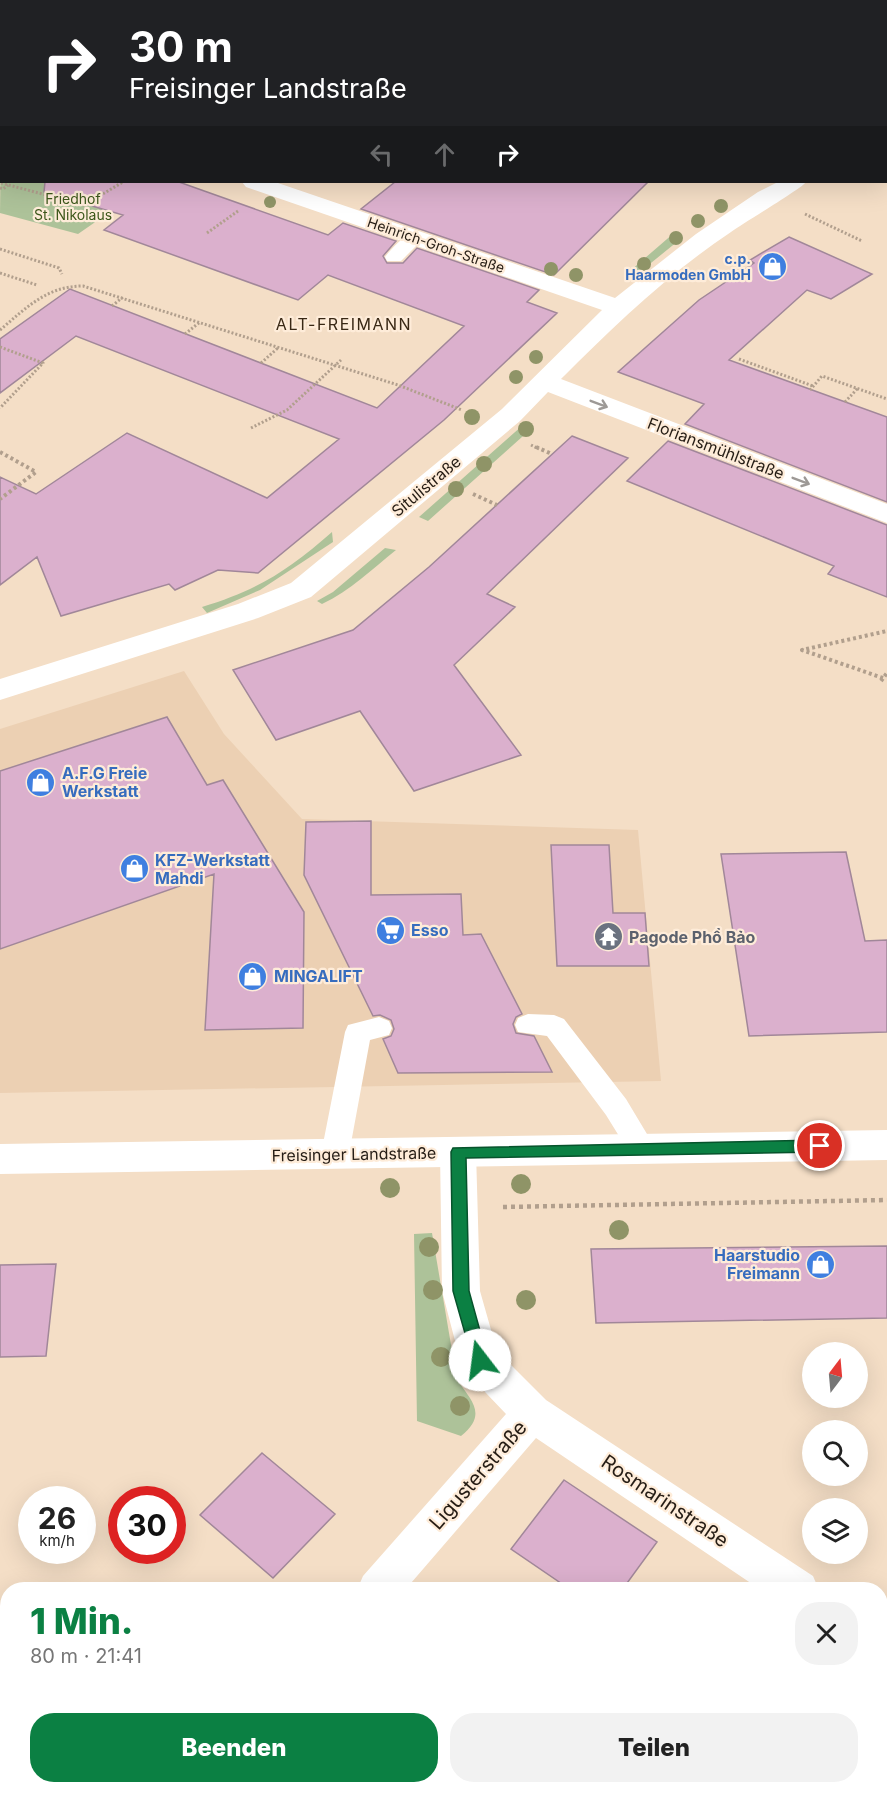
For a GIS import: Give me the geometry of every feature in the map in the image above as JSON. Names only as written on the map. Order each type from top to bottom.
[{"type":"street","name":"Heinrich-Groh-Straße","points":[[257,183],[618,307]]},
{"type":"street","name":"Situlistraße","points":[[0,690],[248,611],[300,590],[511,415],[618,307],[704,239],[766,197],[793,183]]},
{"type":"street","name":"Floriansmühlstraße","points":[[545,382],[887,514]]},
{"type":"street","name":"Freisinger Landstraße","points":[[0,1159],[887,1145]]},
{"type":"street","name":"Ligusterstraße","points":[[385,1582],[532,1413],[480,1360],[461,1291],[458,1152]]},
{"type":"street","name":"Rosmarinstraße","points":[[532,1413],[786,1582]]},
{"type":"lane","points":[[394,257],[415,238]]},
{"type":"lane","points":[[528,1025],[554,1026],[616,1107],[642,1149]]},
{"type":"lane","points":[[335,1154],[358,1032],[379,1028]]},
{"type":"path","points":[[1,183],[84,205],[121,183]]},
{"type":"path","points":[[0,188],[3,189],[8,185]]},
{"type":"path","points":[[207,234],[246,205]]},
{"type":"path","points":[[798,211],[862,241]]},
{"type":"path","points":[[0,249],[59,268],[62,274]]},
{"type":"path","points":[[0,273],[37,285]]},
{"type":"path","points":[[0,330],[50,290],[60,286],[83,286],[398,385],[466,411]]},
{"type":"path","points":[[112,306],[124,297]]},
{"type":"path","points":[[185,334],[201,322]]},
{"type":"path","points":[[0,347],[43,363],[0,408]]},
{"type":"path","points":[[261,363],[279,347]]},
{"type":"path","points":[[739,359],[813,386]]},
{"type":"path","points":[[250,428],[287,410],[341,360]]},
{"type":"path","points":[[810,390],[822,376],[887,399]]},
{"type":"path","points":[[845,402],[858,388]]},
{"type":"path","points":[[527,444],[552,454]]},
{"type":"path","points":[[0,452],[36,472],[0,499]]},
{"type":"path","points":[[473,494],[497,505]]},
{"type":"path","points":[[887,631],[802,650],[882,680],[887,673]]},
{"type":"path","points":[[460,1208],[887,1200]]},
{"type":"shaded area","points":[[184,671],[224,734],[302,819],[638,830],[661,1081],[0,1093],[0,729]]},
{"type":"green space","name":"Friedhof St. Nikolaus","points":[[0,183],[152,183],[78,234],[0,213]]},
{"type":"green space","points":[[674,233],[683,237],[646,267],[634,273],[630,271]]},
{"type":"green space","points":[[523,425],[532,428],[428,521],[419,517]]},
{"type":"green space","points":[[332,532],[333,542],[260,590],[207,613],[202,607],[240,593],[272,577],[287,568]]},
{"type":"green space","points":[[385,548],[396,550],[342,593],[322,604],[317,601],[333,592]]},
{"type":"green space","points":[[432,1233],[457,1380],[475,1408],[474,1421],[461,1436],[417,1421],[414,1234]]},
{"type":"building","points":[[45,183],[182,183],[328,235],[343,223],[396,241],[383,256],[387,263],[403,263],[417,248],[539,290],[527,302],[557,313],[444,420],[258,573],[218,570],[175,590],[169,584],[61,616],[37,557],[0,585],[0,477],[36,494],[127,433],[267,498],[339,439],[76,336],[0,393],[0,339],[70,289],[377,408],[464,326],[328,275],[298,300],[104,230],[123,215],[44,192]]},
{"type":"building","points":[[394,183],[647,183],[554,275],[361,209]]},
{"type":"building","points":[[789,237],[872,274],[831,299],[807,290],[729,360],[887,417],[887,502],[685,424],[704,404],[618,372],[699,300],[754,263],[750,260]]},
{"type":"building","points":[[572,436],[628,458],[487,594],[515,607],[454,665],[521,755],[414,791],[360,711],[276,740],[233,670],[353,630],[429,567]]},
{"type":"building","points":[[668,441],[887,525],[887,597],[828,574],[834,566],[627,481]]},
{"type":"building","points":[[167,717],[207,785],[223,780],[304,912],[303,1028],[205,1030],[214,874],[0,949],[0,771]]},
{"type":"building","points":[[371,821],[371,895],[461,894],[463,935],[481,934],[522,1014],[516,1017],[513,1024],[516,1033],[534,1036],[552,1072],[398,1073],[383,1039],[391,1036],[394,1029],[391,1020],[380,1015],[373,1016],[304,875],[306,822]]},
{"type":"building","points":[[551,845],[609,845],[613,913],[645,913],[649,966],[557,966]]},
{"type":"building","points":[[846,852],[865,941],[887,940],[887,1032],[749,1036],[721,854]]},
{"type":"building","points":[[887,1246],[887,1318],[596,1323],[591,1249]]},
{"type":"building","points":[[56,1264],[46,1356],[0,1357],[0,1265]]},
{"type":"building","points":[[262,1453],[335,1514],[273,1578],[200,1515]]},
{"type":"building","points":[[564,1480],[657,1542],[628,1582],[559,1582],[511,1549]]},
{"type":"place","name":"c.p. Haarmoden GmbH","points":[[772,267]]},
{"type":"place","name":"A.F.G Freie Werkstatt","points":[[41,782]]},
{"type":"place","name":"KFZ-Werkstatt Mahdi","points":[[134,869]]},
{"type":"place","name":"Esso","points":[[390,930]]},
{"type":"place","name":"Pagode Phổ Bảo","points":[[608,937]]},
{"type":"place","name":"MINGALIFT","points":[[253,976]]},
{"type":"place","name":"Haarstudio Freimann","points":[[821,1264]]},
{"type":"district","name":"ALT-FREIMANN","points":[[344,324]]},
{"type":"route","points":[[480,1360],[461,1291],[458,1152],[820,1146]]}]
